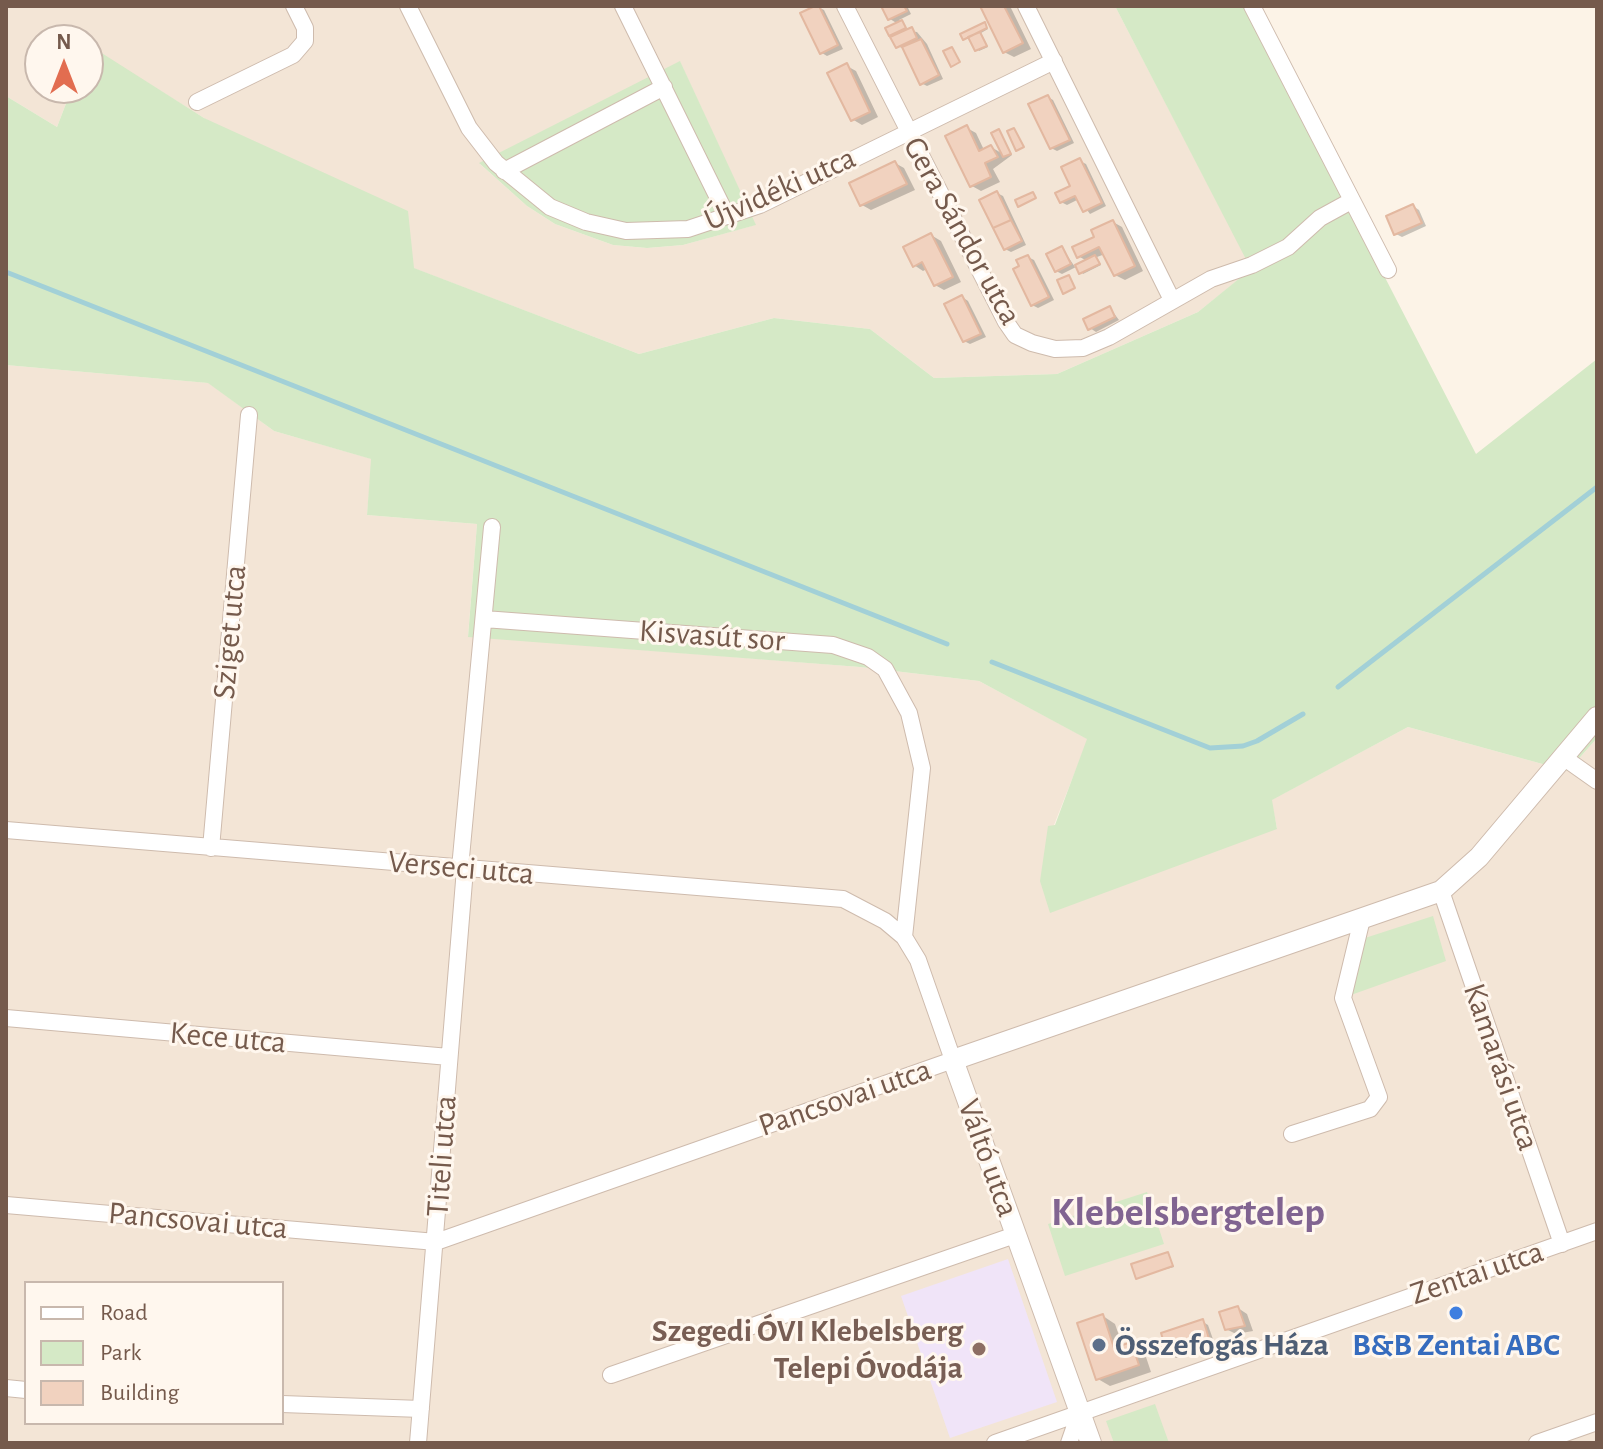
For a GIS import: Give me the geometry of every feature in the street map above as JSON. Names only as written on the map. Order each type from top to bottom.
[{"type":"street","points":[[197,102],[293,55],[305,41],[305,28],[294,6]]},
{"type":"street","name":"Újvidéki utca","points":[[408,6],[469,128],[504,171],[550,207],[606,228],[667,231],[760,205],[1054,61]]},
{"type":"street","points":[[623,6],[727,216]]},
{"type":"street","name":"Gera Sándor utca","points":[[845,6],[1015,335],[1055,349],[1083,348],[1109,337],[1172,300],[1288,247],[1320,218],[1351,201]]},
{"type":"street","points":[[1026,6],[1172,300]]},
{"type":"street","points":[[1252,6],[1388,270]]},
{"type":"street","points":[[504,171],[664,87]]},
{"type":"street","name":"Sziget utca","points":[[211,848],[249,415]]},
{"type":"street","name":"Titeli utca","points":[[418,1443],[436,1242],[435,1210],[462,868],[492,527]]},
{"type":"street","name":"Kisvasút sor","points":[[484,619],[833,645],[868,657],[885,669],[909,713],[922,768],[904,937]]},
{"type":"street","name":"Pancsovai utca","points":[[6,1205],[436,1242],[1441,891],[1479,857],[1597,717]]},
{"type":"street","points":[[1563,757],[1597,781]]},
{"type":"street","name":"Verseci utca","points":[[6,830],[843,899],[885,921],[904,937]]},
{"type":"street","name":"Kamarási utca","points":[[1441,891],[1562,1244]]},
{"type":"street","points":[[1292,1134],[1370,1109],[1379,1097],[1343,998],[1362,919]]},
{"type":"street","name":"Váltó utca","points":[[904,937],[918,960],[1091,1443]]},
{"type":"street","name":"Kece utca","points":[[6,1018],[449,1057]]},
{"type":"street","name":"Zentai utca","points":[[995,1443],[1597,1231]]},
{"type":"street","points":[[611,1375],[1015,1235]]},
{"type":"street","points":[[284,1404],[421,1409]]},
{"type":"street","points":[[1069,1443],[1079,1414]]},
{"type":"street","points":[[1537,1443],[1597,1422]]},
{"type":"shaded area","points":[[6,6],[1115,6],[1252,269],[1198,312],[1057,374],[934,378],[870,329],[774,318],[639,354],[413,268],[204,118],[104,56],[104,24],[24,24],[24,104],[66,104],[57,127],[6,96]],"holes":[[[680,62],[755,225],[683,245],[647,248],[613,245],[555,224],[527,206],[480,164]]]},
{"type":"shaded area","points":[[6,365],[209,383],[274,431],[372,459],[367,515],[477,524],[468,636],[860,667],[979,681],[1088,739],[1054,825],[1277,828],[1271,800],[1408,727],[1568,771],[1597,738],[1597,1443],[6,1443]]},
{"type":"shaded area","name":"Szegedi ÓVI Klebelsberg Telepi Óvodája","points":[[1008,1259],[1057,1402],[950,1438],[901,1296]]},
{"type":"green space","points":[[1115,6],[1245,6],[1476,454],[1597,359],[1597,738],[1568,771],[1408,727],[1272,800],[1277,829],[1050,913],[1040,881],[1048,826],[1055,825],[1087,739],[979,681],[860,667],[468,637],[477,524],[367,515],[371,459],[274,431],[208,383],[6,365],[6,96],[57,127],[66,104],[104,104],[104,55],[204,118],[408,211],[414,268],[639,354],[774,318],[870,329],[934,378],[1057,374],[1198,312],[1251,269]]},
{"type":"green space","points":[[680,61],[756,225],[683,245],[647,248],[613,245],[555,224],[527,206],[479,163]]},
{"type":"green space","points":[[1433,916],[1446,961],[1351,995],[1365,938]]},
{"type":"green space","points":[[1147,1192],[1164,1244],[1065,1276],[1048,1224]]},
{"type":"green space","points":[[1155,1404],[1169,1443],[1114,1443],[1106,1421]]},
{"type":"building","points":[[819,6],[838,45],[820,54],[800,13]]},
{"type":"building","points":[[881,6],[904,6],[907,11],[888,20]]},
{"type":"building","points":[[980,6],[1004,6],[1023,43],[1003,53]]},
{"type":"building","points":[[902,20],[906,28],[889,36],[885,28]]},
{"type":"building","points":[[985,22],[987,28],[963,40],[960,34]]},
{"type":"building","points":[[912,27],[917,38],[896,48],[890,37]]},
{"type":"building","points":[[980,32],[987,46],[975,51],[968,37]]},
{"type":"building","points":[[921,39],[939,75],[920,85],[902,47]]},
{"type":"building","points":[[952,47],[960,62],[951,67],[943,51]]},
{"type":"building","points":[[847,63],[870,112],[851,121],[827,73]]},
{"type":"building","points":[[1048,95],[1070,140],[1050,149],[1028,104]]},
{"type":"building","points":[[967,125],[979,151],[991,145],[998,157],[985,163],[991,177],[970,187],[945,136]]},
{"type":"building","points":[[1014,128],[1024,147],[1016,151],[1007,131]]},
{"type":"building","points":[[999,129],[1011,154],[1003,157],[991,133]]},
{"type":"building","points":[[1080,158],[1102,203],[1083,212],[1075,196],[1060,203],[1055,193],[1070,186],[1061,167]]},
{"type":"building","points":[[895,161],[907,184],[860,206],[849,183]]},
{"type":"building","points":[[997,191],[1011,220],[993,228],[979,200]]},
{"type":"building","points":[[1033,192],[1036,198],[1018,207],[1015,200]]},
{"type":"building","points":[[1413,204],[1422,223],[1394,235],[1386,216]]},
{"type":"building","points":[[1011,220],[1022,241],[1004,250],[993,228]]},
{"type":"building","points":[[1113,220],[1135,266],[1114,276],[1099,247],[1077,258],[1072,247],[1094,237],[1091,230]]},
{"type":"building","points":[[931,233],[953,277],[934,286],[922,262],[913,267],[903,247]]},
{"type":"building","points":[[1062,246],[1071,264],[1055,272],[1046,254]]},
{"type":"building","points":[[1028,255],[1049,297],[1031,306],[1013,269],[1019,266],[1016,260]]},
{"type":"building","points":[[1095,255],[1100,264],[1079,274],[1075,265]]},
{"type":"building","points":[[1069,275],[1075,288],[1063,294],[1057,280]]},
{"type":"building","points":[[962,295],[981,334],[963,342],[944,304]]},
{"type":"building","points":[[1110,306],[1115,317],[1088,330],[1083,319]]},
{"type":"building","points":[[1168,1252],[1173,1266],[1136,1279],[1131,1264]]},
{"type":"building","points":[[1238,1306],[1245,1326],[1225,1330],[1219,1312]]},
{"type":"building","name":"Összefogás Háza","points":[[1103,1314],[1114,1348],[1131,1342],[1139,1365],[1096,1380],[1077,1323]]},
{"type":"building","points":[[1203,1319],[1210,1342],[1168,1356],[1161,1333]]},
{"type":"waterway","points":[[6,272],[947,644]]},
{"type":"waterway","points":[[1338,687],[1597,487]]},
{"type":"waterway","points":[[992,662],[1210,748],[1243,746],[1257,741],[1303,714]]},
{"type":"place","name":"B&B Zentai ABC","points":[[1456,1313]]},
{"type":"place","name":"Összefogás Háza","points":[[1099,1345]]},
{"type":"place","name":"Szegedi ÓVI Klebelsberg Telepi Óvodája","points":[[979,1349]]},
{"type":"district","name":"Klebelsbergtelep","points":[[1188,1213]]}]
